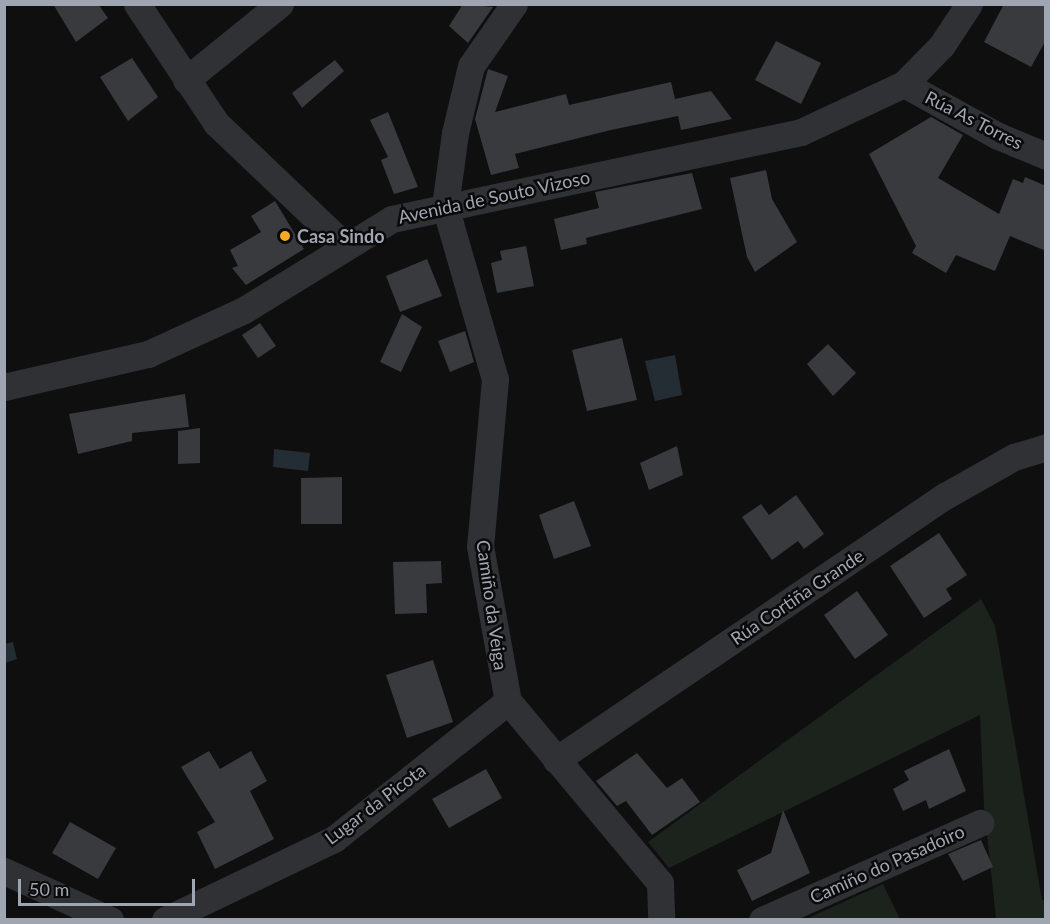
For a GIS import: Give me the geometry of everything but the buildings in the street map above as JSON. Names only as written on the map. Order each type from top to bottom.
[{"type":"street","points":[[137,4],[216,123],[345,246]]},
{"type":"street","points":[[186,80],[280,4]]},
{"type":"street","points":[[445,206],[455,133],[471,66],[514,4]]},
{"type":"street","name":"Avenida de Souto Vizoso","points":[[4,387],[148,354],[244,310],[392,219],[801,132],[904,84],[942,45],[969,4]]},
{"type":"street","name":"Rúa As Torres","points":[[904,84],[996,135],[1046,156]]},
{"type":"street","name":"Camiño da Veiga","points":[[445,206],[495,379],[480,546],[508,701],[660,883],[661,920]]},
{"type":"street","name":"Rúa Cortiña Grande","points":[[556,760],[945,496],[1014,457],[1046,447]]},
{"type":"street","name":"Lugar da Picota","points":[[165,920],[333,838],[508,701]]},
{"type":"street","name":"Camiño do Pasadoiro","points":[[762,920],[980,823]]},
{"type":"street","points":[[4,871],[110,920]]},
{"type":"shaded area","points":[[675,355],[682,395],[655,401],[645,361]]},
{"type":"shaded area","points":[[274,449],[310,453],[308,471],[273,467]]},
{"type":"shaded area","points":[[981,599],[995,626],[1042,900],[1045,900],[1045,919],[996,919],[984,806],[980,715],[669,868],[648,842]]},
{"type":"shaded area","points":[[13,642],[17,659],[5,663],[5,644]]},
{"type":"shaded area","points":[[883,884],[900,919],[806,919]]},
{"type":"place","name":"Casa Sindo","points":[[285,236]]}]
